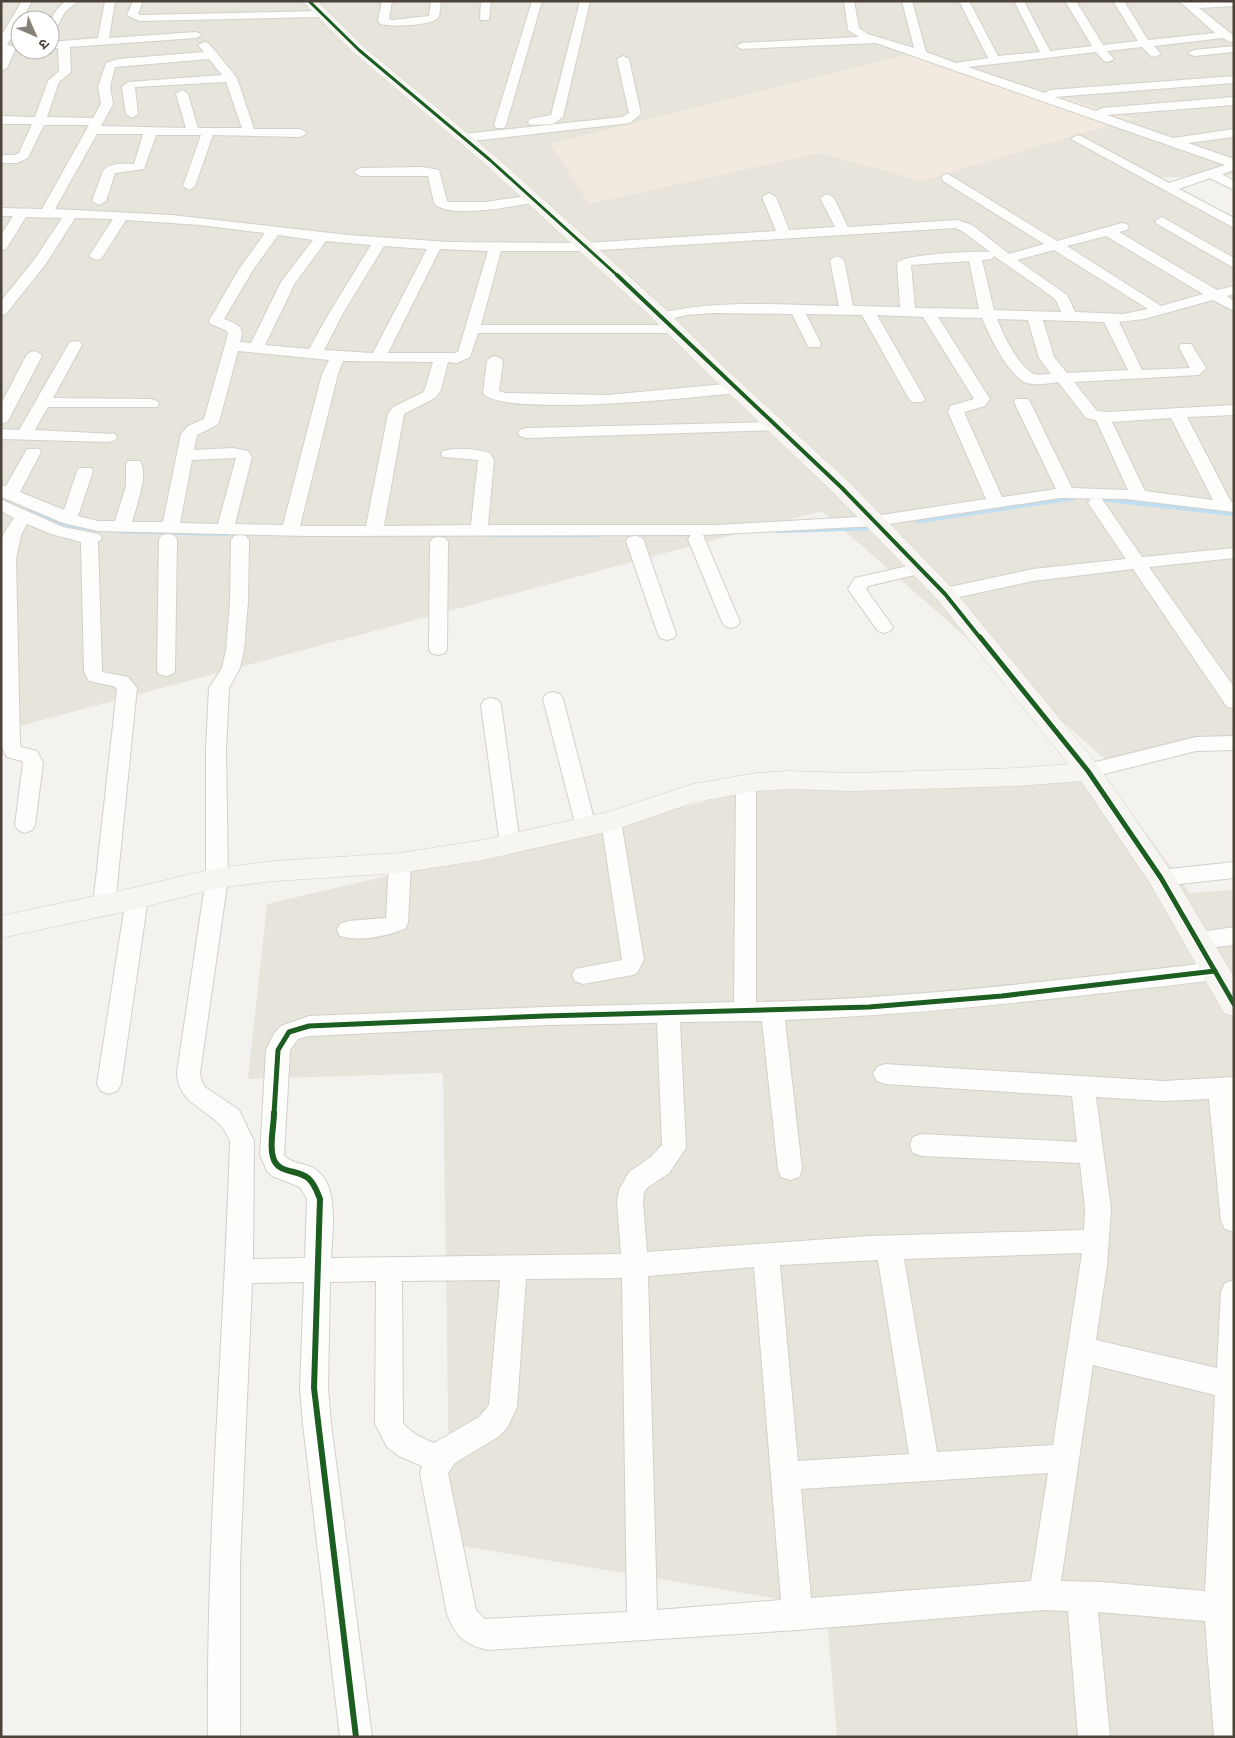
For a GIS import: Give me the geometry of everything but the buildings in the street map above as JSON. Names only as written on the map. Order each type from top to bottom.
[{"type":"street","points":[[1,68],[12,29],[26,1]]},
{"type":"street","points":[[60,13],[73,1]]},
{"type":"street","points":[[103,41],[110,1]]},
{"type":"street","points":[[138,1],[133,16],[316,10]]},
{"type":"street","points":[[300,1],[316,10],[359,50],[459,134],[586,247],[777,426],[921,568],[945,594],[1088,771],[1161,878],[1234,1004]]},
{"type":"street","points":[[387,1],[383,20],[384,22],[392,23],[432,19],[434,17],[436,1]]},
{"type":"street","points":[[485,18],[486,1]]},
{"type":"street","points":[[500,125],[514,73],[538,1]]},
{"type":"street","points":[[459,134],[500,125],[547,121],[557,117],[585,1]]},
{"type":"street","points":[[849,1],[854,30],[876,40],[1041,94],[1232,162],[1230,166],[1168,188]]},
{"type":"street","points":[[907,1],[921,54]]},
{"type":"street","points":[[964,1],[995,61]]},
{"type":"street","points":[[1019,1],[1047,55]]},
{"type":"street","points":[[1070,1],[1100,50],[1115,61],[1095,64]]},
{"type":"street","points":[[1118,1],[1146,45],[1162,56],[1139,59]]},
{"type":"street","points":[[1186,3],[1234,3]]},
{"type":"street","points":[[1186,3],[1212,25],[1226,29],[1234,42]]},
{"type":"street","points":[[185,14],[196,36],[230,78],[249,132]]},
{"type":"street","points":[[954,65],[1146,45],[1226,29]]},
{"type":"street","points":[[60,45],[196,36]]},
{"type":"street","points":[[742,46],[876,40]]},
{"type":"street","points":[[1,159],[17,159],[24,155],[40,121],[54,81],[65,72],[64,44]]},
{"type":"street","points":[[1185,54],[1234,49]]},
{"type":"street","points":[[46,213],[107,104],[104,87],[110,65],[114,62],[213,56]]},
{"type":"street","points":[[459,134],[615,122],[632,117],[635,114],[622,59]]},
{"type":"street","points":[[132,114],[128,87],[132,84],[230,78]]},
{"type":"street","points":[[1041,94],[1234,79]]},
{"type":"street","points":[[182,94],[193,131]]},
{"type":"street","points":[[1095,113],[1234,101]]},
{"type":"street","points":[[1,120],[40,121],[151,130],[301,133]]},
{"type":"street","points":[[99,202],[108,171],[114,168],[136,168],[140,166],[151,130]]},
{"type":"street","points":[[189,186],[208,132]]},
{"type":"street","points":[[1175,141],[1234,132]]},
{"type":"street","points":[[1077,139],[1234,224]]},
{"type":"street","points":[[360,172],[423,171],[434,173],[441,203],[445,206],[466,206],[532,199]]},
{"type":"street","points":[[1210,173],[1234,186]]},
{"type":"street","points":[[948,178],[1160,311]]},
{"type":"street","points":[[769,197],[784,234]]},
{"type":"street","points":[[827,198],[844,231]]},
{"type":"street","points":[[1,212],[71,214],[227,224],[322,237],[380,242],[496,246],[586,247],[957,224],[967,228],[1003,257],[1055,292],[1062,298],[1070,317]]},
{"type":"street","points":[[1,246],[22,212]]},
{"type":"street","points":[[1,311],[40,262],[71,214]]},
{"type":"street","points":[[96,256],[121,217]]},
{"type":"street","points":[[1162,221],[1234,264]]},
{"type":"street","points":[[908,312],[904,263],[913,260],[974,256],[1003,257],[1057,245],[1124,226]]},
{"type":"street","points":[[166,670],[169,534],[185,456],[191,431],[210,422],[235,334],[234,329],[216,321],[246,269],[274,231]]},
{"type":"street","points":[[1108,231],[1234,307]]},
{"type":"street","points":[[256,349],[288,282],[322,237]]},
{"type":"street","points":[[314,354],[335,314],[380,242]]},
{"type":"street","points":[[378,358],[436,244]]},
{"type":"street","points":[[231,346],[338,356],[457,358],[465,354],[496,246]]},
{"type":"street","points":[[974,256],[988,315],[1002,343],[1026,376],[1037,380],[1194,372],[1198,368],[1186,347]]},
{"type":"street","points":[[837,260],[846,310]]},
{"type":"street","points":[[472,329],[668,323],[687,311],[713,309],[846,310],[1110,319],[1135,317],[1234,290]]},
{"type":"street","points":[[797,310],[814,344]]},
{"type":"street","points":[[867,311],[917,399]]},
{"type":"street","points":[[928,313],[982,399],[980,404],[960,407],[956,409],[956,412],[996,503]]},
{"type":"street","points":[[1034,316],[1045,353],[1062,378],[1092,415],[1102,417],[1234,410]]},
{"type":"street","points":[[1110,319],[1137,374]]},
{"type":"street","points":[[25,434],[75,345]]},
{"type":"street","points":[[1,419],[34,356]]},
{"type":"street","points":[[290,530],[330,374],[338,356]]},
{"type":"street","points":[[374,531],[396,414],[399,410],[430,395],[442,358]]},
{"type":"street","points":[[494,361],[491,392],[503,398],[566,400],[630,399],[735,388]]},
{"type":"street","points":[[43,402],[151,404]]},
{"type":"street","points":[[1022,402],[1066,493]]},
{"type":"street","points":[[1177,414],[1229,507]]},
{"type":"street","points":[[1102,417],[1139,496]]},
{"type":"street","points":[[526,433],[777,426]]},
{"type":"street","points":[[1,434],[109,437]]},
{"type":"street","points":[[4,496],[32,452]]},
{"type":"street","points":[[185,456],[233,453],[242,454],[244,458],[232,534],[240,609],[229,674],[222,680],[219,688],[216,749],[217,878],[188,1065],[188,1080],[192,1090],[232,1118],[242,1141],[239,1271],[231,1406],[222,1664],[224,1737]]},
{"type":"street","points":[[449,454],[480,455],[484,456],[486,460],[479,531]]},
{"type":"street","points":[[122,527],[134,486],[134,464]]},
{"type":"street","points":[[69,518],[85,471]]},
{"type":"street","points":[[4,496],[24,516],[61,532],[89,538],[169,534],[232,534],[439,542],[697,539],[880,526],[996,503],[1066,493],[1108,492],[1229,507]]},
{"type":"street","points":[[4,496],[98,526],[122,527],[169,534]]},
{"type":"street","points":[[1096,503],[1234,702]]},
{"type":"street","points":[[24,516],[9,544],[7,559],[5,663],[11,750],[30,756],[33,763],[26,825]]},
{"type":"street","points":[[232,534],[290,530],[718,530],[880,526]]},
{"type":"street","points":[[89,538],[93,672],[96,677],[102,679],[125,682],[127,688],[104,905]]},
{"type":"street","points":[[697,539],[731,622]]},
{"type":"street","points":[[635,541],[667,634]]},
{"type":"street","points":[[438,650],[439,542]]},
{"type":"street","points":[[945,594],[1033,575],[1234,552]]},
{"type":"street","points":[[884,627],[856,589],[857,585],[861,582],[921,568]]},
{"type":"street","points":[[553,699],[598,824],[632,960],[629,967],[625,969],[584,975]]},
{"type":"street","points":[[491,706],[510,844]]},
{"type":"street","points":[[1,927],[137,898],[217,878],[265,872],[400,863],[510,844],[598,824],[694,793],[746,784],[787,780],[854,782],[1020,777],[1088,771],[1196,744],[1234,743]]},
{"type":"street","points":[[745,1012],[746,784]]},
{"type":"street","points":[[348,930],[386,927],[397,923],[400,863]]},
{"type":"street","points":[[1161,878],[1234,870]]},
{"type":"street","points":[[109,1084],[137,898]]},
{"type":"street","points":[[1198,940],[1234,936]]},
{"type":"street","points":[[356,1737],[314,1388],[320,1199],[318,1188],[306,1175],[281,1169],[274,1163],[272,1155],[278,1050],[283,1037],[291,1031],[309,1026],[545,1016],[773,1012],[870,1007],[1002,996],[1215,971]]},
{"type":"street","points":[[773,1012],[790,1169]]},
{"type":"street","points":[[642,1626],[635,1265],[630,1202],[632,1190],[638,1180],[669,1157],[675,1142],[668,1014]]},
{"type":"street","points":[[885,1074],[1163,1091],[1227,1088],[1234,1221]]},
{"type":"street","points":[[1044,1596],[1096,1241],[1098,1209],[1083,1086]]},
{"type":"street","points":[[922,1145],[1091,1153]]},
{"type":"street","points":[[239,1271],[635,1265],[766,1254],[1096,1241]]},
{"type":"street","points":[[889,1248],[925,1467]]},
{"type":"street","points":[[766,1254],[797,1615]]},
{"type":"street","points":[[514,1267],[503,1407],[500,1416],[492,1426],[444,1452],[438,1459],[434,1473],[462,1614],[468,1626],[476,1632],[488,1635],[642,1626],[1044,1596],[1082,1596],[1226,1608]]},
{"type":"street","points":[[389,1269],[389,1424],[392,1434],[400,1442],[438,1459]]},
{"type":"street","points":[[1230,1737],[1226,1608],[1234,1292]]},
{"type":"street","points":[[1081,1349],[1232,1386]]},
{"type":"street","points":[[784,1476],[1065,1458]]},
{"type":"street","points":[[1082,1596],[1094,1737]]},
{"type":"shaded area","points":[[1,1],[1234,1],[1234,175],[1154,178],[1234,227],[1234,748],[1105,759],[822,511],[1,731]]},
{"type":"shaded area","points":[[914,53],[1133,118],[921,181],[820,153],[589,204],[550,144]]},
{"type":"shaded area","points":[[1108,781],[1190,893],[1234,890],[1234,1737],[837,1737],[826,1607],[450,1544],[443,1073],[248,1079],[267,904],[751,791]]},
{"type":"waterway","points":[[918,521],[1074,498]]},
{"type":"waterway","points":[[1093,498],[1234,514]]},
{"type":"waterway","points":[[30,509],[63,524],[99,530]]},
{"type":"waterway","points":[[778,531],[873,528]]},
{"type":"waterway","points":[[118,531],[227,534]]},
{"type":"waterway","points":[[493,535],[597,535]]},
{"type":"cycle path","points":[[309,1],[359,50],[490,160],[655,310],[723,377],[842,488],[945,594],[1088,771],[1161,878],[1234,1004]]},
{"type":"cycle path","points":[[356,1737],[314,1388],[320,1199],[309,1179],[281,1168],[275,1164],[272,1155],[278,1050],[289,1032],[309,1026],[545,1016],[869,1007],[1002,996],[1215,971]]}]
